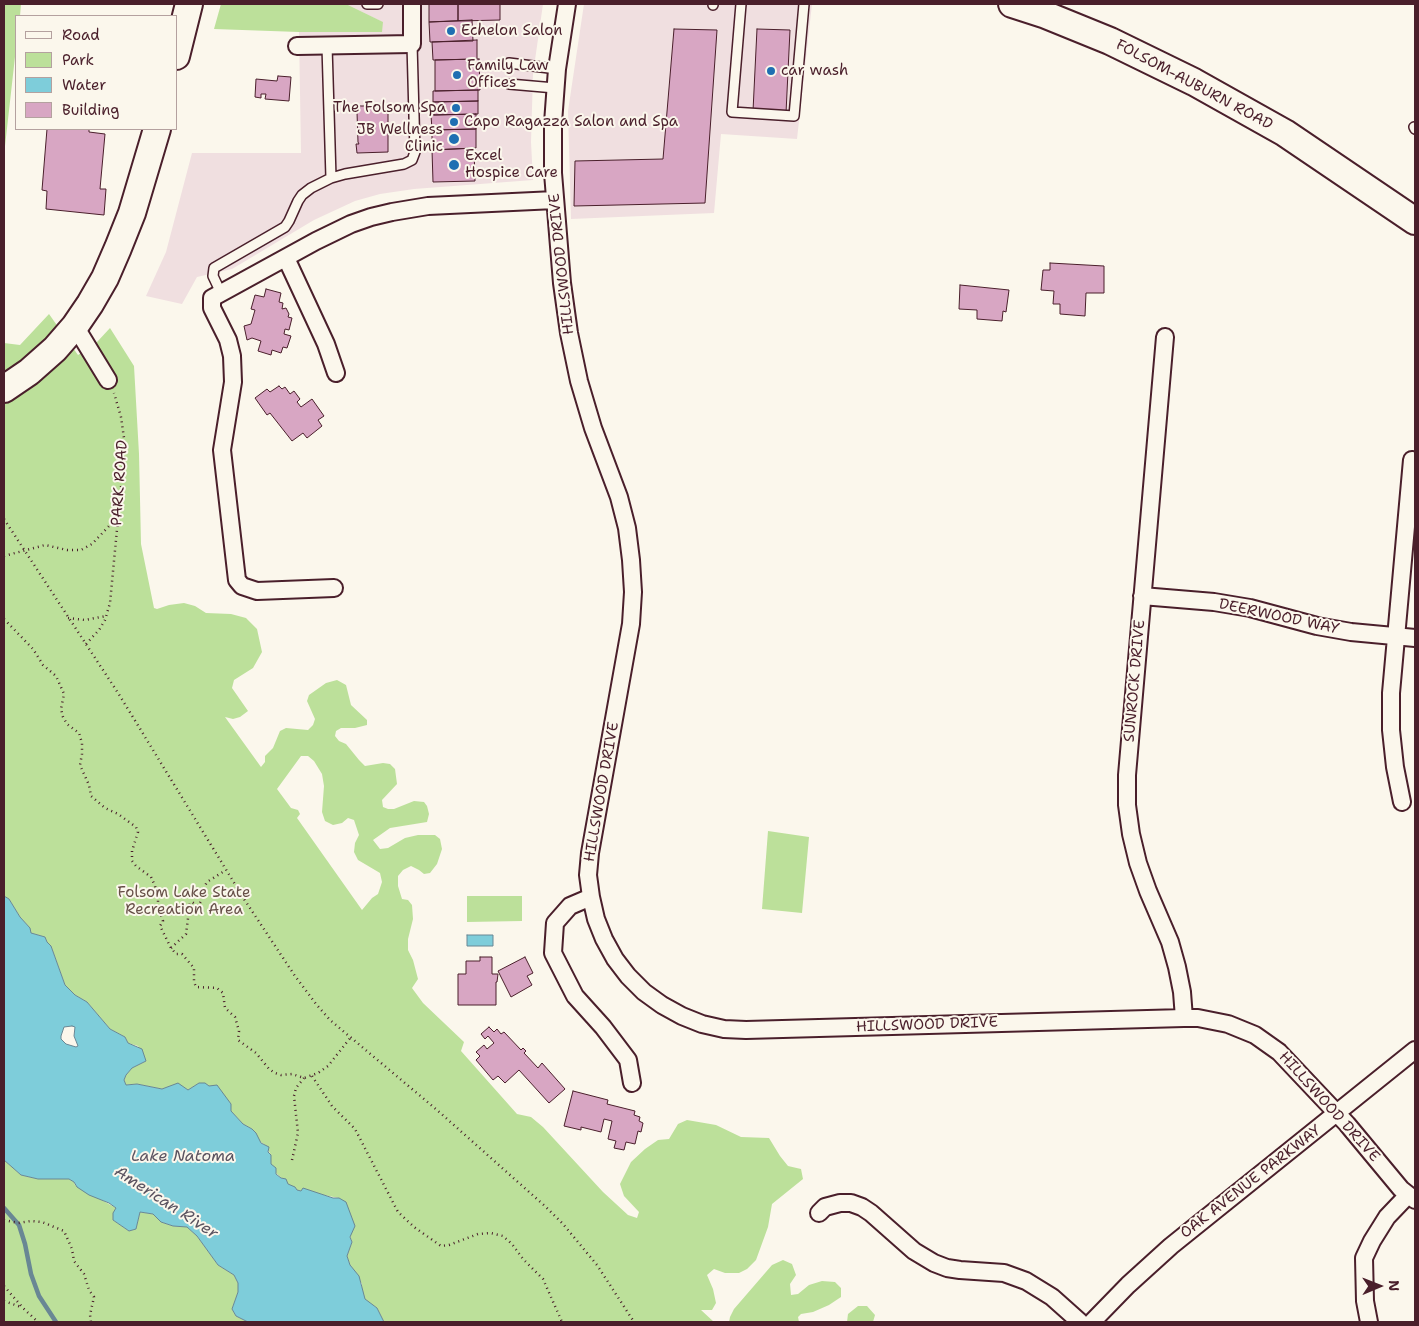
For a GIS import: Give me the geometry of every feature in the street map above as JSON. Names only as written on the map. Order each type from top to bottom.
[{"type":"main road","points":[[178,48],[189,4]]},
{"type":"main road","name":"FOLSOM-AUBURN ROAD","points":[[1012,4],[1046,15],[1110,41],[1194,82],[1285,133],[1415,221]]},
{"type":"main road","points":[[4,389],[29,372],[55,349],[75,326],[105,278],[132,213],[157,130]]},
{"type":"street","points":[[297,46],[412,44],[412,4]]},
{"type":"street","name":"HILLSWOOD DRIVE","points":[[567,4],[557,69],[553,123],[555,200],[562,284],[569,333],[580,380],[593,428],[619,497],[627,528],[633,592],[631,624],[590,853],[588,875],[590,897],[596,919],[615,959],[639,987],[662,1005],[702,1024],[724,1028],[746,1030],[1184,1018],[1206,1019],[1242,1028],[1268,1042],[1290,1062],[1338,1113],[1412,1198]]},
{"type":"street","points":[[334,588],[258,591],[242,586],[237,580],[222,450],[233,382],[232,356],[228,340],[211,304],[213,297],[351,224],[392,212],[428,206],[555,200]]},
{"type":"street","points":[[286,258],[326,344],[336,374]]},
{"type":"street","points":[[75,326],[108,380]]},
{"type":"street","name":"SUNROCK DRIVE","points":[[1165,337],[1127,775],[1131,834],[1138,863],[1148,891],[1170,942],[1182,992],[1184,1018]]},
{"type":"street","points":[[1402,802],[1395,767],[1391,730],[1391,693],[1412,460]]},
{"type":"street","name":"DEERWOOD WAY","points":[[1142,596],[1214,602],[1250,608],[1317,626],[1351,632],[1415,638]]},
{"type":"street","points":[[590,897],[570,906],[555,923],[553,953],[575,996],[603,1027],[628,1060],[632,1083]]},
{"type":"street","name":"OAK AVENUE PARKWAY","points":[[1092,1322],[1128,1285],[1171,1246],[1415,1050]]},
{"type":"street","points":[[1369,1322],[1365,1301],[1364,1258],[1387,1217],[1412,1198]]},
{"type":"street","points":[[819,1213],[825,1207],[840,1203],[852,1203],[862,1207],[914,1251],[929,1260],[947,1268],[1004,1273],[1026,1280],[1052,1298],[1080,1322]]},
{"type":"lane","points":[[367,4],[378,4]]},
{"type":"lane","points":[[741,4],[732,112],[794,116],[804,4]]},
{"type":"lane","points":[[221,293],[212,276],[214,268],[285,227],[302,195],[331,178],[407,163],[414,158],[412,44]]},
{"type":"lane","points":[[327,46],[331,178]]},
{"type":"lane","points":[[509,63],[557,69]]},
{"type":"lane","points":[[509,84],[555,88]]},
{"type":"path","name":"PARK ROAD","points":[[86,644],[99,630],[110,603],[125,445],[121,417],[108,380]]},
{"type":"path","points":[[4,519],[120,696],[226,870],[295,976],[330,1020],[437,1110],[563,1224],[597,1265],[634,1322]]},
{"type":"path","points":[[4,556],[45,545],[67,550],[82,550],[92,544],[110,525],[118,523]]},
{"type":"path","points":[[68,618],[84,620],[106,616]]},
{"type":"path","points":[[4,619],[33,649],[43,664],[56,676],[64,694],[61,710],[62,717],[66,724],[78,733],[82,743],[80,765],[90,785],[91,796],[105,808],[136,827],[138,832],[132,851],[132,861],[151,877],[155,886],[158,906],[163,921],[160,926],[171,948],[176,954],[182,954],[194,968],[196,987],[217,988],[223,993],[225,1008],[235,1017],[239,1030],[238,1040],[256,1053],[269,1069],[275,1073],[281,1075],[292,1074],[304,1078],[312,1076],[328,1066],[350,1038]]},
{"type":"path","points":[[171,948],[186,934],[190,903],[192,902],[198,906],[202,900],[202,891],[207,882],[226,870]]},
{"type":"path","points":[[312,1076],[332,1106],[355,1130],[389,1196],[403,1217],[441,1246],[449,1245],[478,1234],[491,1233],[503,1236],[543,1279],[562,1322]]},
{"type":"path","points":[[292,1160],[298,1133],[294,1096],[296,1088],[304,1078]]},
{"type":"path","points":[[4,1220],[18,1223],[42,1222],[64,1231],[72,1249],[74,1261],[84,1274],[89,1290],[94,1297],[90,1322]]},
{"type":"path","points":[[4,1286],[38,1322]]},
{"type":"path","points":[[4,1301],[23,1308]]},
{"type":"shaded area","points":[[346,4],[543,4],[533,74],[531,142],[533,180],[414,189],[380,194],[355,201],[314,220],[232,269],[197,277],[182,304],[146,296],[166,252],[192,153],[301,153],[299,32],[382,31],[382,22]]},
{"type":"shaded area","points":[[584,4],[812,4],[797,139],[721,134],[714,213],[571,219],[568,111]]},
{"type":"green space","points":[[4,4],[21,4],[20,15],[15,15],[15,57],[4,155]]},
{"type":"green space","points":[[221,4],[346,4],[383,22],[382,32],[214,29]]},
{"type":"green space","name":"Folsom Lake State Recreation Area","points":[[49,314],[78,355],[97,342],[110,328],[134,366],[139,454],[141,544],[154,608],[184,603],[195,606],[206,613],[231,614],[246,618],[257,629],[262,652],[253,668],[234,680],[232,688],[248,711],[240,717],[233,719],[225,717],[261,767],[265,762],[265,756],[273,748],[280,731],[286,728],[308,730],[313,725],[315,719],[307,701],[309,695],[326,683],[337,680],[346,685],[351,705],[367,720],[367,725],[355,728],[341,728],[336,731],[335,736],[339,741],[346,744],[365,766],[383,763],[390,764],[395,769],[397,784],[382,800],[383,807],[394,809],[414,801],[424,802],[427,806],[429,814],[427,822],[390,828],[373,840],[380,849],[388,848],[405,838],[418,835],[435,835],[440,839],[442,849],[437,864],[430,873],[424,874],[411,866],[403,870],[398,876],[398,886],[402,899],[408,900],[412,905],[413,919],[408,939],[408,950],[418,979],[412,988],[423,1003],[464,1042],[461,1051],[517,1114],[531,1117],[543,1127],[603,1192],[628,1215],[637,1218],[639,1212],[624,1196],[620,1184],[631,1162],[658,1140],[669,1139],[678,1124],[687,1120],[716,1125],[741,1137],[769,1138],[788,1166],[801,1169],[803,1179],[772,1204],[768,1227],[756,1260],[747,1269],[739,1273],[725,1273],[714,1269],[707,1275],[716,1303],[712,1310],[701,1310],[714,1322],[384,1322],[377,1308],[365,1300],[362,1294],[362,1284],[350,1265],[347,1256],[352,1242],[339,1198],[297,1190],[288,1184],[276,1173],[271,1164],[271,1155],[265,1145],[258,1140],[252,1129],[243,1124],[231,1111],[231,1104],[222,1094],[209,1086],[199,1083],[188,1090],[178,1084],[162,1089],[137,1084],[126,1085],[124,1080],[126,1075],[132,1068],[146,1061],[138,1046],[128,1043],[125,1037],[110,1029],[87,1002],[75,995],[65,985],[51,946],[45,937],[30,933],[30,928],[20,917],[9,899],[4,896],[4,343],[20,345]],"holes":[[[301,756],[308,756],[314,761],[322,774],[324,786],[322,812],[325,821],[333,825],[342,823],[348,818],[354,820],[359,835],[355,843],[354,852],[358,860],[380,873],[382,882],[378,894],[362,910],[297,818],[300,814],[298,810],[291,808],[277,789]]]},
{"type":"green space","points":[[768,831],[809,837],[802,913],[762,909]]},
{"type":"green space","points":[[467,896],[522,896],[522,921],[467,922]]},
{"type":"green space","points":[[4,1160],[21,1175],[38,1179],[69,1179],[75,1185],[116,1208],[113,1220],[129,1231],[136,1229],[140,1212],[153,1214],[161,1222],[173,1226],[187,1227],[197,1236],[218,1265],[234,1275],[238,1283],[238,1292],[232,1309],[236,1316],[248,1322],[4,1322]]},
{"type":"green space","points":[[783,1260],[792,1264],[796,1275],[790,1284],[791,1295],[798,1294],[809,1285],[822,1281],[835,1282],[841,1288],[841,1297],[813,1312],[801,1314],[798,1317],[799,1322],[729,1322],[734,1309],[772,1265]]},
{"type":"green space","points":[[858,1306],[867,1306],[875,1315],[873,1322],[847,1322],[848,1314]]},
{"type":"water","name":"Lake Natoma","points":[[4,896],[9,899],[20,917],[30,928],[31,933],[45,937],[51,946],[65,985],[75,995],[87,1002],[110,1029],[125,1037],[128,1043],[142,1049],[146,1061],[132,1068],[126,1075],[124,1080],[126,1085],[137,1084],[162,1089],[178,1083],[188,1090],[199,1083],[205,1083],[209,1086],[217,1085],[231,1104],[231,1111],[243,1124],[256,1133],[261,1143],[269,1147],[268,1152],[271,1155],[271,1164],[276,1168],[276,1174],[286,1179],[288,1184],[297,1190],[301,1191],[303,1188],[333,1198],[339,1198],[346,1202],[355,1226],[350,1237],[352,1242],[347,1256],[350,1265],[359,1276],[365,1299],[377,1308],[384,1322],[248,1322],[236,1316],[232,1309],[238,1292],[238,1283],[234,1275],[218,1265],[197,1236],[187,1227],[173,1226],[161,1222],[153,1214],[140,1212],[136,1229],[129,1231],[113,1220],[113,1213],[116,1208],[89,1195],[69,1179],[38,1179],[21,1175],[4,1160]],"holes":[[[64,1027],[75,1027],[74,1036],[78,1046],[76,1047],[66,1044],[61,1039]]]},
{"type":"water","points":[[467,935],[493,935],[493,946],[467,946]]},
{"type":"building","points":[[429,4],[458,4],[458,21],[429,22]]},
{"type":"building","points":[[458,4],[500,4],[500,20],[458,21]]},
{"type":"building","name":"Echelon Salon","points":[[472,20],[473,41],[430,42],[429,22]]},
{"type":"building","points":[[674,29],[717,30],[705,203],[574,206],[575,161],[663,159]]},
{"type":"building","name":"car wash","points":[[757,29],[790,30],[786,113],[753,111]]},
{"type":"building","points":[[477,40],[477,59],[433,60],[432,42]]},
{"type":"building","name":"Family Law Offices","points":[[479,59],[480,90],[435,91],[435,60]]},
{"type":"building","points":[[278,76],[291,77],[289,101],[265,99],[266,94],[261,94],[261,98],[255,97],[256,79],[277,81]]},
{"type":"building","points":[[478,90],[478,101],[433,102],[433,91]]},
{"type":"building","name":"The Folsom Spa","points":[[478,101],[478,114],[434,115],[433,102]]},
{"type":"building","points":[[370,104],[385,104],[386,113],[388,113],[388,152],[357,153],[356,144],[359,144],[357,112],[359,112],[359,106],[370,106]]},
{"type":"building","name":"Capo Ragazza Salon and Spa","points":[[476,114],[476,129],[432,130],[431,115]]},
{"type":"building","name":"JB Wellness Clinic","points":[[476,129],[476,148],[432,150],[432,130]]},
{"type":"building","points":[[47,130],[89,130],[89,132],[105,134],[100,189],[106,189],[104,215],[46,209],[47,191],[42,190]]},
{"type":"building","name":"Excel Hospice Care","points":[[474,148],[475,181],[433,182],[432,150]]},
{"type":"building","points":[[1050,263],[1104,266],[1104,293],[1086,293],[1085,316],[1060,314],[1060,304],[1053,304],[1054,291],[1041,290],[1043,270],[1050,270]]},
{"type":"building","points":[[960,285],[1009,290],[1006,312],[1003,311],[1002,321],[977,319],[977,310],[959,309]]},
{"type":"building","points":[[266,289],[281,293],[279,302],[283,303],[282,309],[286,308],[289,314],[288,317],[292,318],[289,330],[285,329],[284,334],[291,336],[287,348],[283,347],[281,353],[272,350],[271,355],[258,351],[261,341],[252,338],[247,340],[244,326],[251,324],[255,310],[251,309],[255,295],[264,297]]},
{"type":"building","points":[[279,386],[282,389],[285,387],[290,394],[294,391],[300,399],[297,402],[301,407],[312,399],[324,416],[318,420],[322,426],[307,438],[303,433],[292,441],[270,413],[267,415],[255,398],[267,389],[270,392]]},
{"type":"building","points":[[480,957],[492,957],[492,974],[498,974],[496,1005],[458,1005],[458,974],[466,974],[466,961],[480,961]]},
{"type":"building","points":[[525,957],[533,973],[527,976],[532,985],[511,997],[498,971]]},
{"type":"building","points":[[489,1027],[494,1032],[497,1029],[501,1034],[504,1032],[521,1050],[523,1048],[526,1051],[524,1053],[538,1068],[542,1063],[565,1089],[549,1103],[519,1070],[505,1083],[498,1076],[493,1080],[476,1060],[480,1056],[476,1052],[484,1045],[487,1049],[494,1043],[488,1036],[485,1039],[481,1034]]},
{"type":"building","points":[[573,1091],[608,1100],[607,1104],[635,1111],[634,1115],[640,1117],[639,1121],[643,1123],[641,1132],[638,1131],[635,1144],[626,1142],[624,1150],[614,1148],[616,1141],[608,1139],[612,1121],[604,1119],[601,1132],[581,1127],[581,1130],[564,1126]]},
{"type":"waterway","points":[[4,1208],[19,1225],[31,1274],[39,1296],[56,1322]]},
{"type":"place","name":"Echelon Salon","points":[[451,31]]},
{"type":"place","name":"car wash","points":[[771,71]]},
{"type":"place","name":"Family Law Offices","points":[[457,75]]},
{"type":"place","name":"The Folsom Spa","points":[[456,108]]},
{"type":"place","name":"Capo Ragazza Salon and Spa","points":[[454,122]]},
{"type":"place","name":"JB Wellness Clinic","points":[[454,139]]},
{"type":"place","name":"Excel Hospice Care","points":[[454,165]]},
{"type":"water label","name":"American River","points":[[166,1203]]}]
